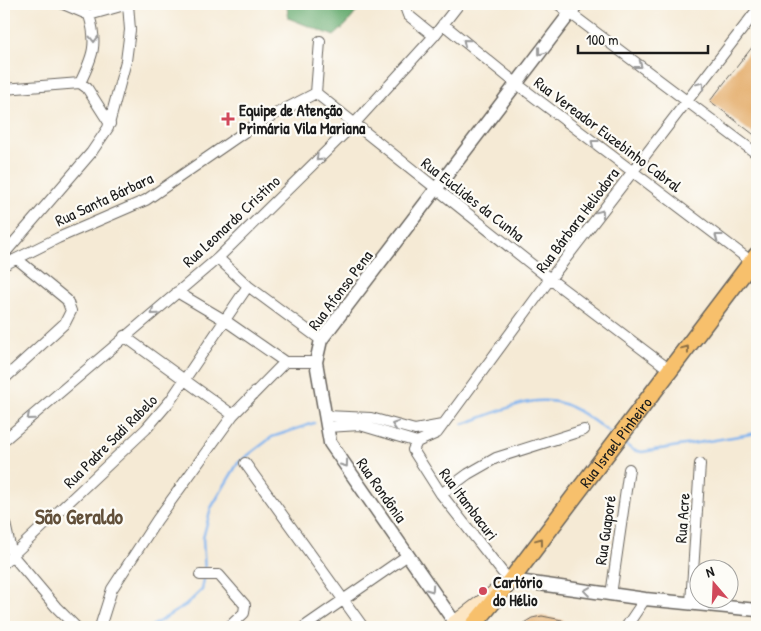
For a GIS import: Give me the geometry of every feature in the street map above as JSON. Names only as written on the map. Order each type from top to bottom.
[{"type":"main road","name":"Rua Israel Pinheiro","points":[[472,627],[511,580],[670,370],[756,261]]},
{"type":"main road","points":[[452,625],[511,580]]},
{"type":"street","points":[[4,254],[92,153],[110,124],[126,61],[130,30],[128,4],[89,15],[63,4]]},
{"type":"street","points":[[404,4],[408,15],[434,36]]},
{"type":"street","name":"Rua Leonardo Cristino","points":[[4,440],[218,258],[354,124],[434,36],[459,4]]},
{"type":"street","points":[[558,4],[574,8],[688,101],[757,154]]},
{"type":"street","name":"Rua Afonso Pena","points":[[316,362],[321,340],[574,8]]},
{"type":"street","name":"Rua Bárbara Heliodora","points":[[418,442],[437,433],[550,279],[757,10]]},
{"type":"street","points":[[80,83],[93,54],[94,32],[89,15]]},
{"type":"street","name":"Rua Vereador Euzebinho Cabral","points":[[443,24],[516,84],[632,172],[756,261]]},
{"type":"street","points":[[320,41],[316,94],[354,124]]},
{"type":"street","points":[[4,89],[80,83],[87,88],[110,124]]},
{"type":"street","name":"Rua Santa Bárbara","points":[[4,265],[58,238],[146,200],[256,124],[316,94]]},
{"type":"street","name":"Rua Euclides da Cunha","points":[[354,124],[550,279],[670,370]]},
{"type":"street","points":[[218,258],[248,286],[321,340]]},
{"type":"street","points":[[4,380],[65,323],[71,311],[67,300],[17,259]]},
{"type":"street","name":"Rua Padre Sadi Rabelo","points":[[4,563],[146,429],[170,401],[248,286]]},
{"type":"street","points":[[176,292],[226,321],[285,362],[316,362]]},
{"type":"street","points":[[124,336],[232,415]]},
{"type":"street","points":[[100,627],[112,589],[157,520],[232,415],[285,362]]},
{"type":"street","name":"Rua Rondônia","points":[[316,362],[330,443],[408,555],[452,625]]},
{"type":"street","points":[[326,421],[371,418],[415,430],[442,425]]},
{"type":"street","points":[[326,421],[360,425],[418,442]]},
{"type":"street","points":[[441,494],[468,474],[496,458],[584,430]]},
{"type":"street","name":"Rua Itambacuri","points":[[418,442],[413,450],[441,494],[502,573],[511,580]]},
{"type":"street","points":[[245,463],[363,627]]},
{"type":"street","name":"Rua Acre","points":[[694,558],[700,464]]},
{"type":"street","name":"Rua Guaporé","points":[[612,595],[629,469]]},
{"type":"street","points":[[4,519],[12,555],[56,608],[76,627]]},
{"type":"street","points":[[304,627],[408,555]]},
{"type":"street","points":[[200,575],[212,574],[221,577],[245,605],[244,613],[229,627]]},
{"type":"street","points":[[511,580],[688,604]]},
{"type":"street","points":[[626,627],[645,599]]},
{"type":"street","points":[[735,608],[757,610]]},
{"type":"green space","points":[[287,4],[363,4],[346,25],[334,36],[288,18]]},
{"type":"building","points":[[757,41],[757,137],[710,101]]},
{"type":"building","points":[[542,616],[562,620],[569,627],[517,627],[532,618]]},
{"type":"waterway","points":[[463,424],[517,405],[544,401],[558,402],[587,416],[613,435]]},
{"type":"waterway","points":[[205,573],[203,538],[211,508],[238,463],[272,437],[314,423]]},
{"type":"waterway","points":[[623,443],[633,450],[642,452],[757,433]]},
{"type":"waterway","points":[[150,627],[186,605],[202,590],[204,579]]},
{"type":"place","name":"Equipe de Atenção Primária Vila Mariana","points":[[228,119]]},
{"type":"place","name":"Cartório do Hélio","points":[[483,591]]},
{"type":"district","name":"São Geraldo","points":[[79,517]]}]
